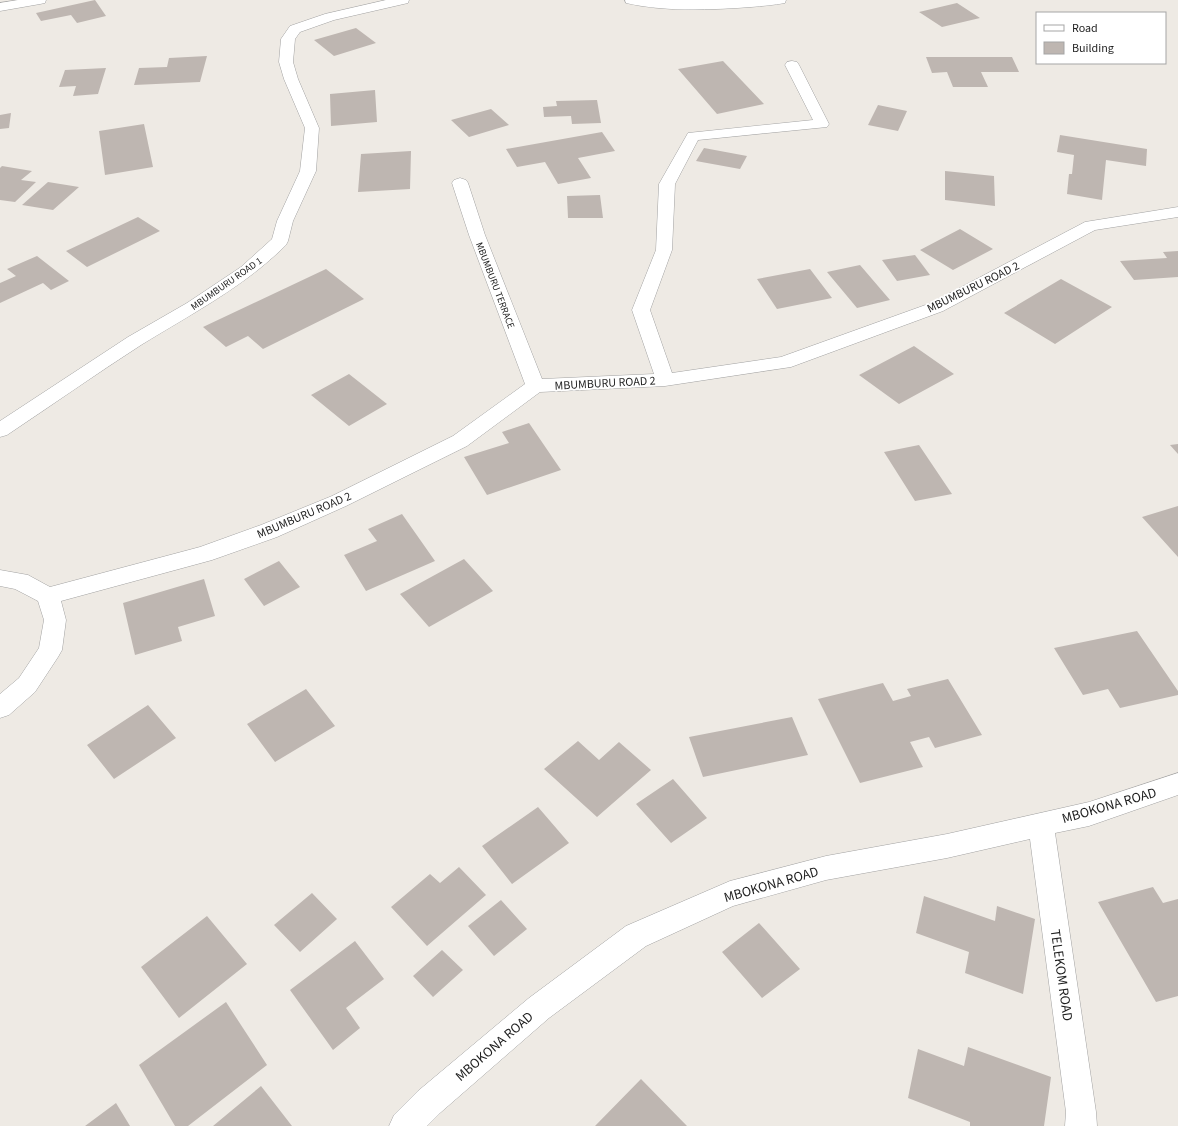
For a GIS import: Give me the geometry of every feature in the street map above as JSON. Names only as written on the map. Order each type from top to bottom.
[{"type":"street","points":[[0,7],[40,0]]},
{"type":"street","name":"MBUMBURU ROAD 1","points":[[0,430],[135,341],[194,306],[247,271],[280,241],[285,221],[308,171],[312,128],[291,79],[286,62],[288,39],[295,29],[330,17],[404,0]]},
{"type":"street","points":[[631,0],[671,4],[712,5],[745,4],[780,0]]},
{"type":"street","points":[[665,380],[641,310],[664,250],[667,184],[693,136],[822,124],[792,65]]},
{"type":"street","name":"MBUMBURU TERRACE","points":[[460,183],[477,235],[535,386]]},
{"type":"street","name":"MBUMBURU ROAD 2","points":[[48,596],[204,554],[269,531],[339,501],[460,441],[535,386],[665,380],[784,363],[937,306],[1091,226],[1178,212]]},
{"type":"street","points":[[0,578],[20,581],[48,596],[55,620],[50,650],[27,685],[0,708]]},
{"type":"street","name":"MBOKONA ROAD","points":[[405,1126],[429,1102],[539,1008],[636,936],[730,894],[826,868],[947,846],[1089,814],[1178,784]]},
{"type":"street","name":"TELEKOM ROAD","points":[[1041,824],[1081,1112],[1081,1126]]},
{"type":"building","points":[[95,0],[106,16],[77,23],[71,15],[41,21],[36,13]]},
{"type":"building","points":[[957,3],[980,18],[942,27],[919,12]]},
{"type":"building","points":[[356,28],[376,43],[334,56],[314,40]]},
{"type":"building","points":[[207,56],[200,82],[134,85],[139,68],[167,67],[169,58]]},
{"type":"building","points":[[926,57],[1012,57],[1019,72],[981,72],[988,87],[953,87],[947,72],[932,73]]},
{"type":"building","points":[[723,61],[764,104],[717,114],[678,69]]},
{"type":"building","points":[[106,68],[98,94],[73,96],[76,86],[59,87],[65,70]]},
{"type":"building","points":[[375,90],[377,122],[331,126],[330,94]]},
{"type":"building","points":[[597,100],[601,123],[572,124],[571,116],[544,117],[543,107],[557,106],[556,101]]},
{"type":"building","points":[[878,105],[907,111],[898,131],[868,125]]},
{"type":"building","points":[[491,109],[509,125],[469,137],[451,120]]},
{"type":"building","points":[[11,113],[9,128],[0,129],[0,115]]},
{"type":"building","points":[[144,124],[153,167],[105,175],[99,131]]},
{"type":"building","points":[[602,132],[615,151],[578,158],[591,178],[558,184],[545,162],[517,167],[506,149]]},
{"type":"building","points":[[1060,135],[1147,149],[1146,166],[1106,160],[1102,200],[1067,194],[1069,174],[1072,174],[1074,155],[1057,152]]},
{"type":"building","points":[[704,148],[747,156],[740,169],[696,161]]},
{"type":"building","points":[[411,151],[410,189],[358,192],[361,154]]},
{"type":"building","points":[[2,166],[32,171],[21,180],[36,182],[15,202],[0,200],[0,168]]},
{"type":"building","points":[[945,171],[994,176],[995,206],[945,200]]},
{"type":"building","points":[[48,182],[79,187],[53,210],[22,205]]},
{"type":"building","points":[[600,195],[603,218],[568,218],[567,196]]},
{"type":"building","points":[[138,217],[160,231],[87,267],[66,251]]},
{"type":"building","points":[[960,229],[993,249],[953,270],[920,250]]},
{"type":"building","points":[[1178,251],[1178,277],[1134,280],[1120,261],[1167,258],[1163,252]]},
{"type":"building","points":[[915,255],[930,275],[897,281],[882,260]]},
{"type":"building","points":[[37,256],[69,281],[51,290],[43,283],[0,303],[0,283],[16,276],[7,269]]},
{"type":"building","points":[[860,265],[890,300],[857,308],[827,272]]},
{"type":"building","points":[[326,269],[364,299],[263,349],[248,336],[226,347],[203,327]]},
{"type":"building","points":[[810,269],[832,298],[777,309],[757,279]]},
{"type":"building","points":[[1061,279],[1112,307],[1055,344],[1004,313]]},
{"type":"building","points":[[914,346],[954,374],[899,404],[859,375]]},
{"type":"building","points":[[349,374],[387,404],[349,426],[311,395]]},
{"type":"building","points":[[529,423],[561,470],[487,495],[464,457],[509,443],[502,432]]},
{"type":"building","points":[[1178,444],[1178,454],[1170,445]]},
{"type":"building","points":[[919,445],[952,494],[915,501],[884,452]]},
{"type":"building","points":[[1178,506],[1178,557],[1142,517]]},
{"type":"building","points":[[402,514],[435,561],[366,591],[344,555],[377,541],[368,529]]},
{"type":"building","points":[[464,559],[493,591],[429,627],[400,594]]},
{"type":"building","points":[[279,561],[300,587],[264,606],[244,579]]},
{"type":"building","points":[[204,579],[215,616],[178,627],[182,641],[135,655],[123,603]]},
{"type":"building","points":[[1137,631],[1178,691],[1178,695],[1120,708],[1108,689],[1083,695],[1054,648]]},
{"type":"building","points":[[948,679],[982,735],[935,748],[929,737],[910,742],[923,767],[860,783],[818,699],[883,683],[893,701],[911,696],[907,689]]},
{"type":"building","points":[[306,689],[335,726],[275,762],[247,724]]},
{"type":"building","points":[[148,705],[176,738],[114,779],[87,745]]},
{"type":"building","points":[[792,717],[808,755],[703,777],[689,737]]},
{"type":"building","points":[[578,741],[599,760],[619,742],[651,770],[597,817],[544,769]]},
{"type":"building","points":[[673,779],[707,818],[671,843],[636,804]]},
{"type":"building","points":[[538,807],[569,843],[512,884],[482,846]]},
{"type":"building","points":[[459,867],[486,895],[427,946],[391,907],[430,874],[440,883]]},
{"type":"building","points":[[1153,887],[1163,903],[1178,899],[1178,996],[1156,1002],[1098,902]]},
{"type":"building","points":[[312,893],[337,919],[300,952],[274,925]]},
{"type":"building","points":[[924,896],[995,921],[997,906],[1035,919],[1023,994],[965,973],[969,952],[916,933]]},
{"type":"building","points":[[501,900],[527,929],[494,956],[468,926]]},
{"type":"building","points":[[207,916],[247,964],[179,1018],[141,967]]},
{"type":"building","points":[[759,923],[800,969],[762,998],[722,952]]},
{"type":"building","points":[[355,941],[384,979],[346,1008],[360,1028],[333,1050],[290,990]]},
{"type":"building","points":[[442,950],[463,970],[433,997],[413,976]]},
{"type":"building","points":[[226,1002],[267,1065],[188,1126],[175,1126],[139,1065]]},
{"type":"building","points":[[968,1047],[1051,1077],[1044,1126],[970,1126],[970,1122],[908,1098],[918,1049],[964,1066]]},
{"type":"building","points":[[641,1079],[687,1126],[595,1126]]},
{"type":"building","points":[[261,1086],[292,1126],[213,1126]]},
{"type":"building","points":[[116,1103],[130,1126],[85,1126]]}]
